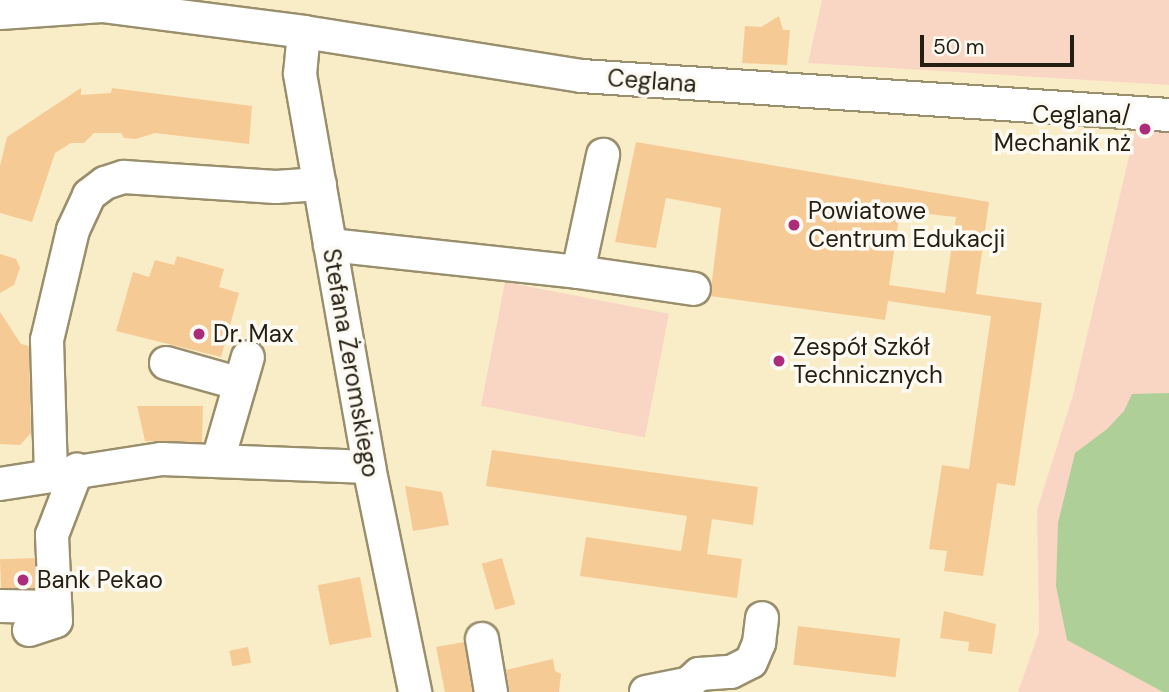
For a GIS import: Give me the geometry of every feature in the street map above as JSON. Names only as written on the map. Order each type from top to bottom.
[{"type":"street","name":"Ceglana","points":[[0,13],[70,2],[139,3],[303,32],[605,78],[1169,115]]},
{"type":"street","name":"Stefana Żeromskiego","points":[[303,32],[300,74],[369,467],[415,692]]},
{"type":"street","points":[[578,272],[603,155]]},
{"type":"street","points":[[29,630],[56,621],[52,535],[64,473],[47,340],[73,230],[89,195],[105,183],[124,177],[276,187],[320,184]]},
{"type":"street","points":[[330,244],[578,272],[694,289]]},
{"type":"street","points":[[166,363],[244,370],[218,460]]},
{"type":"street","points":[[8,483],[162,459],[369,467]]},
{"type":"street","points":[[8,483],[46,517],[52,535]]},
{"type":"street","points":[[0,606],[55,607]]},
{"type":"street","points":[[646,692],[682,688],[699,674],[742,669],[756,654],[762,618]]},
{"type":"street","points":[[482,639],[491,692]]},
{"type":"shaded area","points":[[822,0],[1169,0],[1169,85],[808,63]]},
{"type":"shaded area","points":[[1135,131],[1169,132],[1169,692],[1018,692],[1039,632],[1037,510],[1073,395]]},
{"type":"shaded area","points":[[505,282],[669,314],[645,438],[481,406]]},
{"type":"shaded area","points":[[1169,393],[1169,692],[1163,692],[1067,640],[1056,586],[1058,523],[1075,453],[1107,429],[1124,411],[1132,394]]},
{"type":"building","points":[[779,16],[783,30],[790,30],[787,65],[742,63],[745,26],[761,27]]},
{"type":"building","points":[[81,88],[81,95],[111,93],[112,88],[252,106],[249,144],[155,133],[136,139],[124,138],[121,133],[94,133],[84,143],[71,143],[55,153],[32,222],[0,213],[0,166],[7,137]]},
{"type":"building","points":[[636,142],[989,202],[976,294],[1042,303],[1015,486],[997,483],[983,576],[944,571],[947,551],[929,549],[942,465],[969,469],[991,316],[888,301],[885,320],[710,296],[721,208],[666,198],[656,248],[615,242]],"holes":[[[900,211],[956,217],[945,293],[889,285]]]},
{"type":"building","points":[[0,254],[16,259],[20,268],[14,285],[0,293]]},
{"type":"building","points":[[177,256],[224,269],[219,287],[239,293],[221,357],[116,331],[133,272],[149,277],[155,260],[174,265]]},
{"type":"building","points":[[0,312],[21,344],[29,346],[31,433],[20,445],[0,444]]},
{"type":"building","points":[[137,406],[203,406],[202,442],[145,441]]},
{"type":"building","points":[[492,450],[758,487],[753,525],[712,519],[707,554],[742,559],[737,598],[580,576],[586,537],[681,551],[687,516],[486,486]]},
{"type":"building","points":[[405,486],[442,492],[449,525],[413,531]]},
{"type":"building","points":[[35,558],[36,588],[1,589],[0,559]]},
{"type":"building","points":[[502,558],[515,604],[495,610],[482,564]]},
{"type":"building","points":[[360,577],[372,637],[329,645],[318,585]]},
{"type":"building","points":[[944,611],[996,624],[992,654],[968,651],[969,642],[940,638]]},
{"type":"building","points":[[798,626],[900,639],[895,677],[793,665]]},
{"type":"building","points":[[464,642],[472,692],[445,692],[436,647]]},
{"type":"building","points":[[248,647],[251,663],[232,666],[229,651]]},
{"type":"building","points":[[553,659],[555,671],[561,674],[559,692],[510,692],[506,670]]},
{"type":"place","name":"Ceglana/ Mechanik nż","points":[[1145,129]]},
{"type":"place","name":"Powiatowe Centrum Edukacji","points":[[794,225]]},
{"type":"place","name":"Dr. Max","points":[[199,334]]},
{"type":"place","name":"Zespół Szkół Technicznych","points":[[779,361]]},
{"type":"place","name":"Bank Pekao","points":[[23,580]]}]
